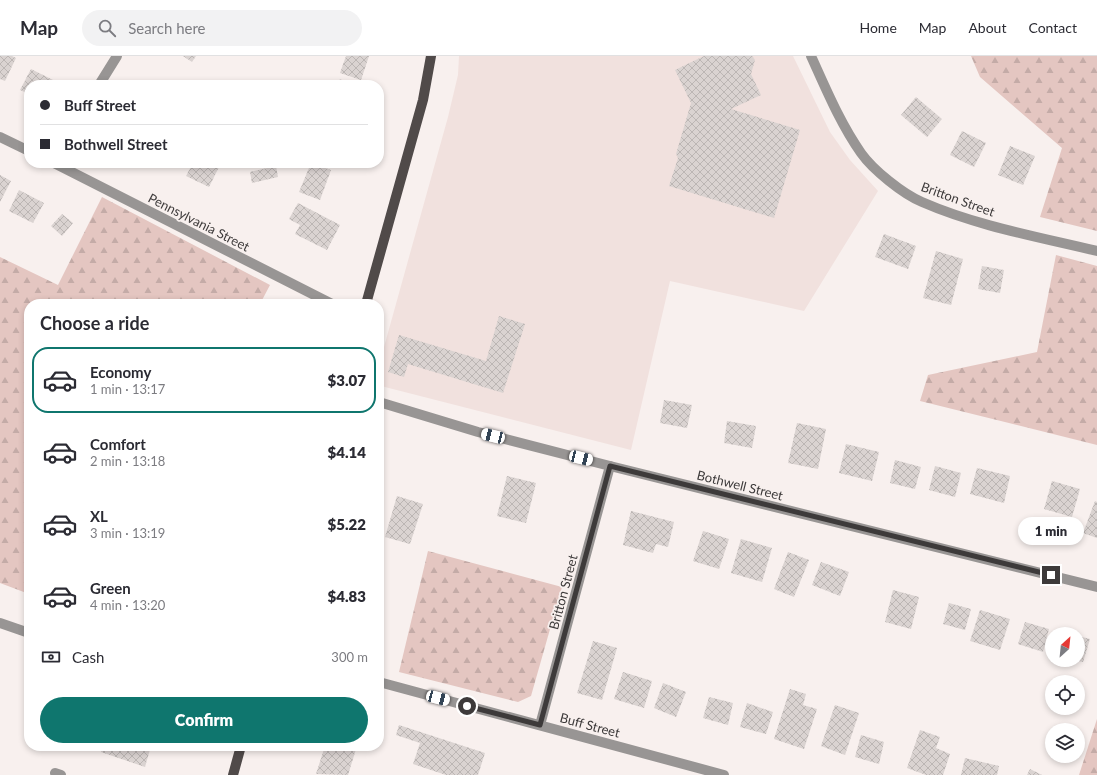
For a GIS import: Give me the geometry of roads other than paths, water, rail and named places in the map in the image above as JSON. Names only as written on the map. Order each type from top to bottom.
[{"type":"main road","points":[[367,299],[423,100],[431,56]]},
{"type":"main road","points":[[233,775],[240,751]]},
{"type":"street","points":[[102,80],[117,56]]},
{"type":"street","name":"Britton Street","points":[[811,56],[837,114],[862,154],[887,180],[920,202],[972,220],[1097,251]]},
{"type":"street","points":[[0,138],[24,149]]},
{"type":"street","name":"Pennsylvania Street","points":[[64,168],[322,299]]},
{"type":"street","name":"Bothwell Street","points":[[384,404],[478,432],[610,466],[1097,587]]},
{"type":"street","name":"Britton Street","points":[[540,725],[610,466]]},
{"type":"street","points":[[0,623],[24,631]]},
{"type":"street","name":"Buff Street","points":[[384,683],[724,775]]}]
